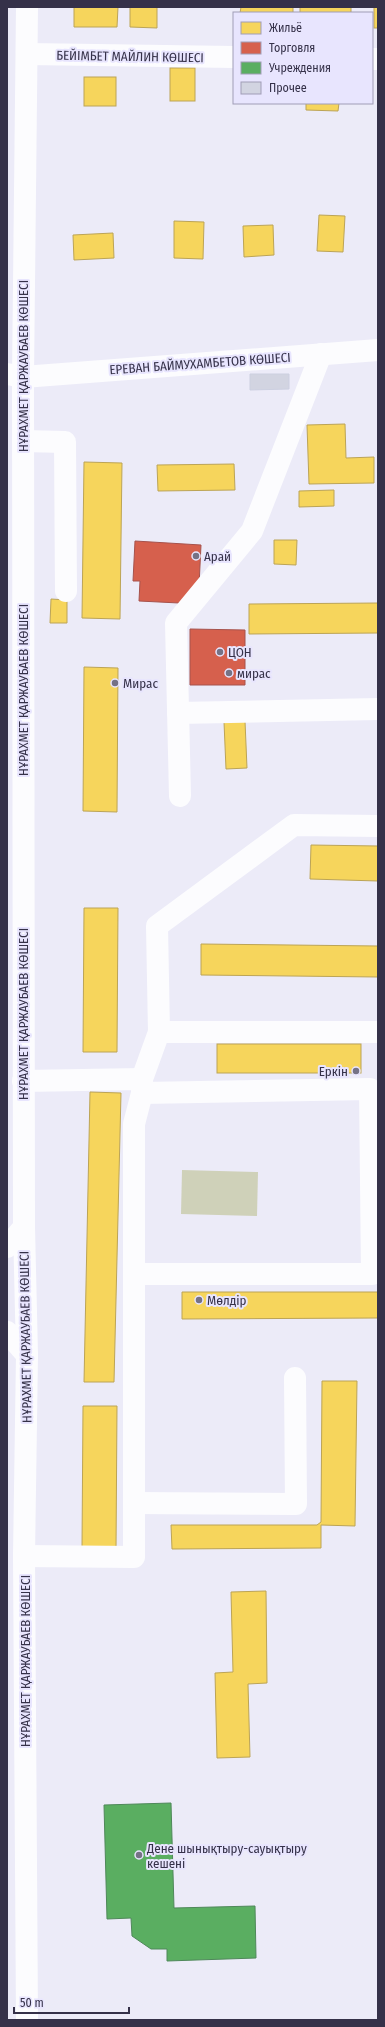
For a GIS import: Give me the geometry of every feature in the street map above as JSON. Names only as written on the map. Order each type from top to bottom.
[{"type":"street","name":"НҰРАХМЕТ ҚАРЖАУБАЕВ КӨШЕСІ","points":[[27,7],[15,375],[22,441],[15,911],[23,1081],[27,1355],[24,1556],[27,2020]]},
{"type":"street","name":"БЕЙІМБЕТ МАЙЛИН КӨШЕСІ","points":[[26,54],[233,57]]},
{"type":"street","name":"ЕРЕВАН БАЙМУХАМБЕТОВ КӨШЕСІ","points":[[15,375],[378,350]]},
{"type":"street","points":[[180,796],[176,623],[252,531],[321,354]]},
{"type":"street","points":[[22,441],[65,442],[66,591]]},
{"type":"street","points":[[178,713],[378,709]]},
{"type":"street","points":[[24,1556],[134,1557],[134,1124],[142,1086],[159,1032],[158,926],[294,825],[378,826]]},
{"type":"street","points":[[159,1032],[378,1032]]},
{"type":"street","points":[[23,1081],[142,1086],[370,1089],[372,1274],[134,1274]]},
{"type":"street","points":[[7,1247],[24,1227]]},
{"type":"street","points":[[7,1332],[27,1355]]},
{"type":"street","points":[[134,1503],[296,1504],[295,1378]]},
{"type":"green space","points":[[182,1170],[258,1172],[257,1216],[181,1214]]},
{"type":"building: Жильё","points":[[74,7],[118,7],[117,27],[74,27]]},
{"type":"building: Жильё","points":[[130,7],[157,7],[157,28],[130,27]]},
{"type":"building: Жильё","points":[[241,7],[293,7],[293,12],[240,12]]},
{"type":"building: Жильё","points":[[300,7],[351,7],[351,12],[300,12]]},
{"type":"building: Жильё","points":[[374,7],[378,7],[378,28],[374,28]]},
{"type":"building: Жильё","points":[[170,68],[195,68],[195,101],[170,101]]},
{"type":"building: Жильё","points":[[84,77],[116,77],[116,106],[84,106]]},
{"type":"building: Жильё","points":[[306,104],[339,104],[338,111],[306,110]]},
{"type":"building: Жильё","points":[[319,215],[345,216],[343,252],[317,251]]},
{"type":"building: Жильё","points":[[174,221],[204,222],[203,259],[174,258]]},
{"type":"building: Жильё","points":[[273,225],[274,255],[244,257],[243,226]]},
{"type":"building: Жильё","points":[[113,233],[114,258],[74,260],[73,235]]},
{"type":"building: Жильё","points":[[345,424],[346,458],[374,457],[374,483],[309,484],[307,425]]},
{"type":"building: Жильё","points":[[84,462],[122,463],[120,619],[82,618]]},
{"type":"building: Жильё","points":[[234,464],[235,490],[158,491],[157,465]]},
{"type":"building: Жильё","points":[[334,490],[334,506],[299,507],[299,491]]},
{"type":"building: Жильё","points":[[274,540],[297,540],[296,565],[274,564]]},
{"type":"building: Жильё","points":[[51,599],[67,600],[67,623],[50,623]]},
{"type":"building: Жильё","points":[[378,603],[378,633],[249,634],[249,604]]},
{"type":"building: Жильё","points":[[84,667],[118,668],[117,812],[83,811]]},
{"type":"building: Жильё","points":[[245,721],[247,768],[226,769],[224,722]]},
{"type":"building: Жильё","points":[[311,845],[378,846],[378,881],[310,879]]},
{"type":"building: Жильё","points":[[84,908],[118,908],[117,1052],[83,1052]]},
{"type":"building: Жильё","points":[[201,944],[378,946],[378,977],[201,975]]},
{"type":"building: Жильё","points":[[217,1044],[361,1044],[361,1073],[217,1073]]},
{"type":"building: Жильё","points":[[90,1092],[121,1093],[114,1382],[84,1382]]},
{"type":"building: Жильё","points":[[182,1292],[378,1292],[378,1318],[182,1319]]},
{"type":"building: Жильё","points":[[322,1381],[357,1381],[355,1526],[321,1525],[321,1548],[172,1549],[171,1525],[317,1525],[321,1522]]},
{"type":"building: Жильё","points":[[83,1406],[117,1406],[116,1550],[82,1549]]},
{"type":"building: Жильё","points":[[266,1591],[267,1683],[248,1684],[250,1757],[217,1758],[215,1673],[233,1672],[231,1592]]},
{"type":"building: Торговля","points":[[135,541],[201,545],[199,586],[179,603],[139,601],[140,581],[133,581]]},
{"type":"building: Торговля","name":"ЦОН","points":[[190,629],[245,630],[245,685],[190,685]]},
{"type":"building: Учреждения","name":"Дене шынықтыру-сауықтыру кешені","points":[[171,1803],[174,1908],[255,1906],[256,1958],[167,1961],[167,1949],[151,1949],[132,1936],[131,1918],[107,1919],[104,1805]]},
{"type":"building: Прочее","points":[[250,374],[289,374],[289,389],[250,390]]},
{"type":"place","name":"Арай","points":[[196,556]]},
{"type":"place","name":"ЦОН","points":[[220,652]]},
{"type":"place","name":"мирас","points":[[229,673]]},
{"type":"place","name":"Мирас","points":[[115,683]]},
{"type":"place","name":"Еркін","points":[[356,1071]]},
{"type":"place","name":"Мөлдір","points":[[199,1300]]},
{"type":"place","name":"Дене шынықтыру-сауықтыру кешені","points":[[139,1855]]}]
